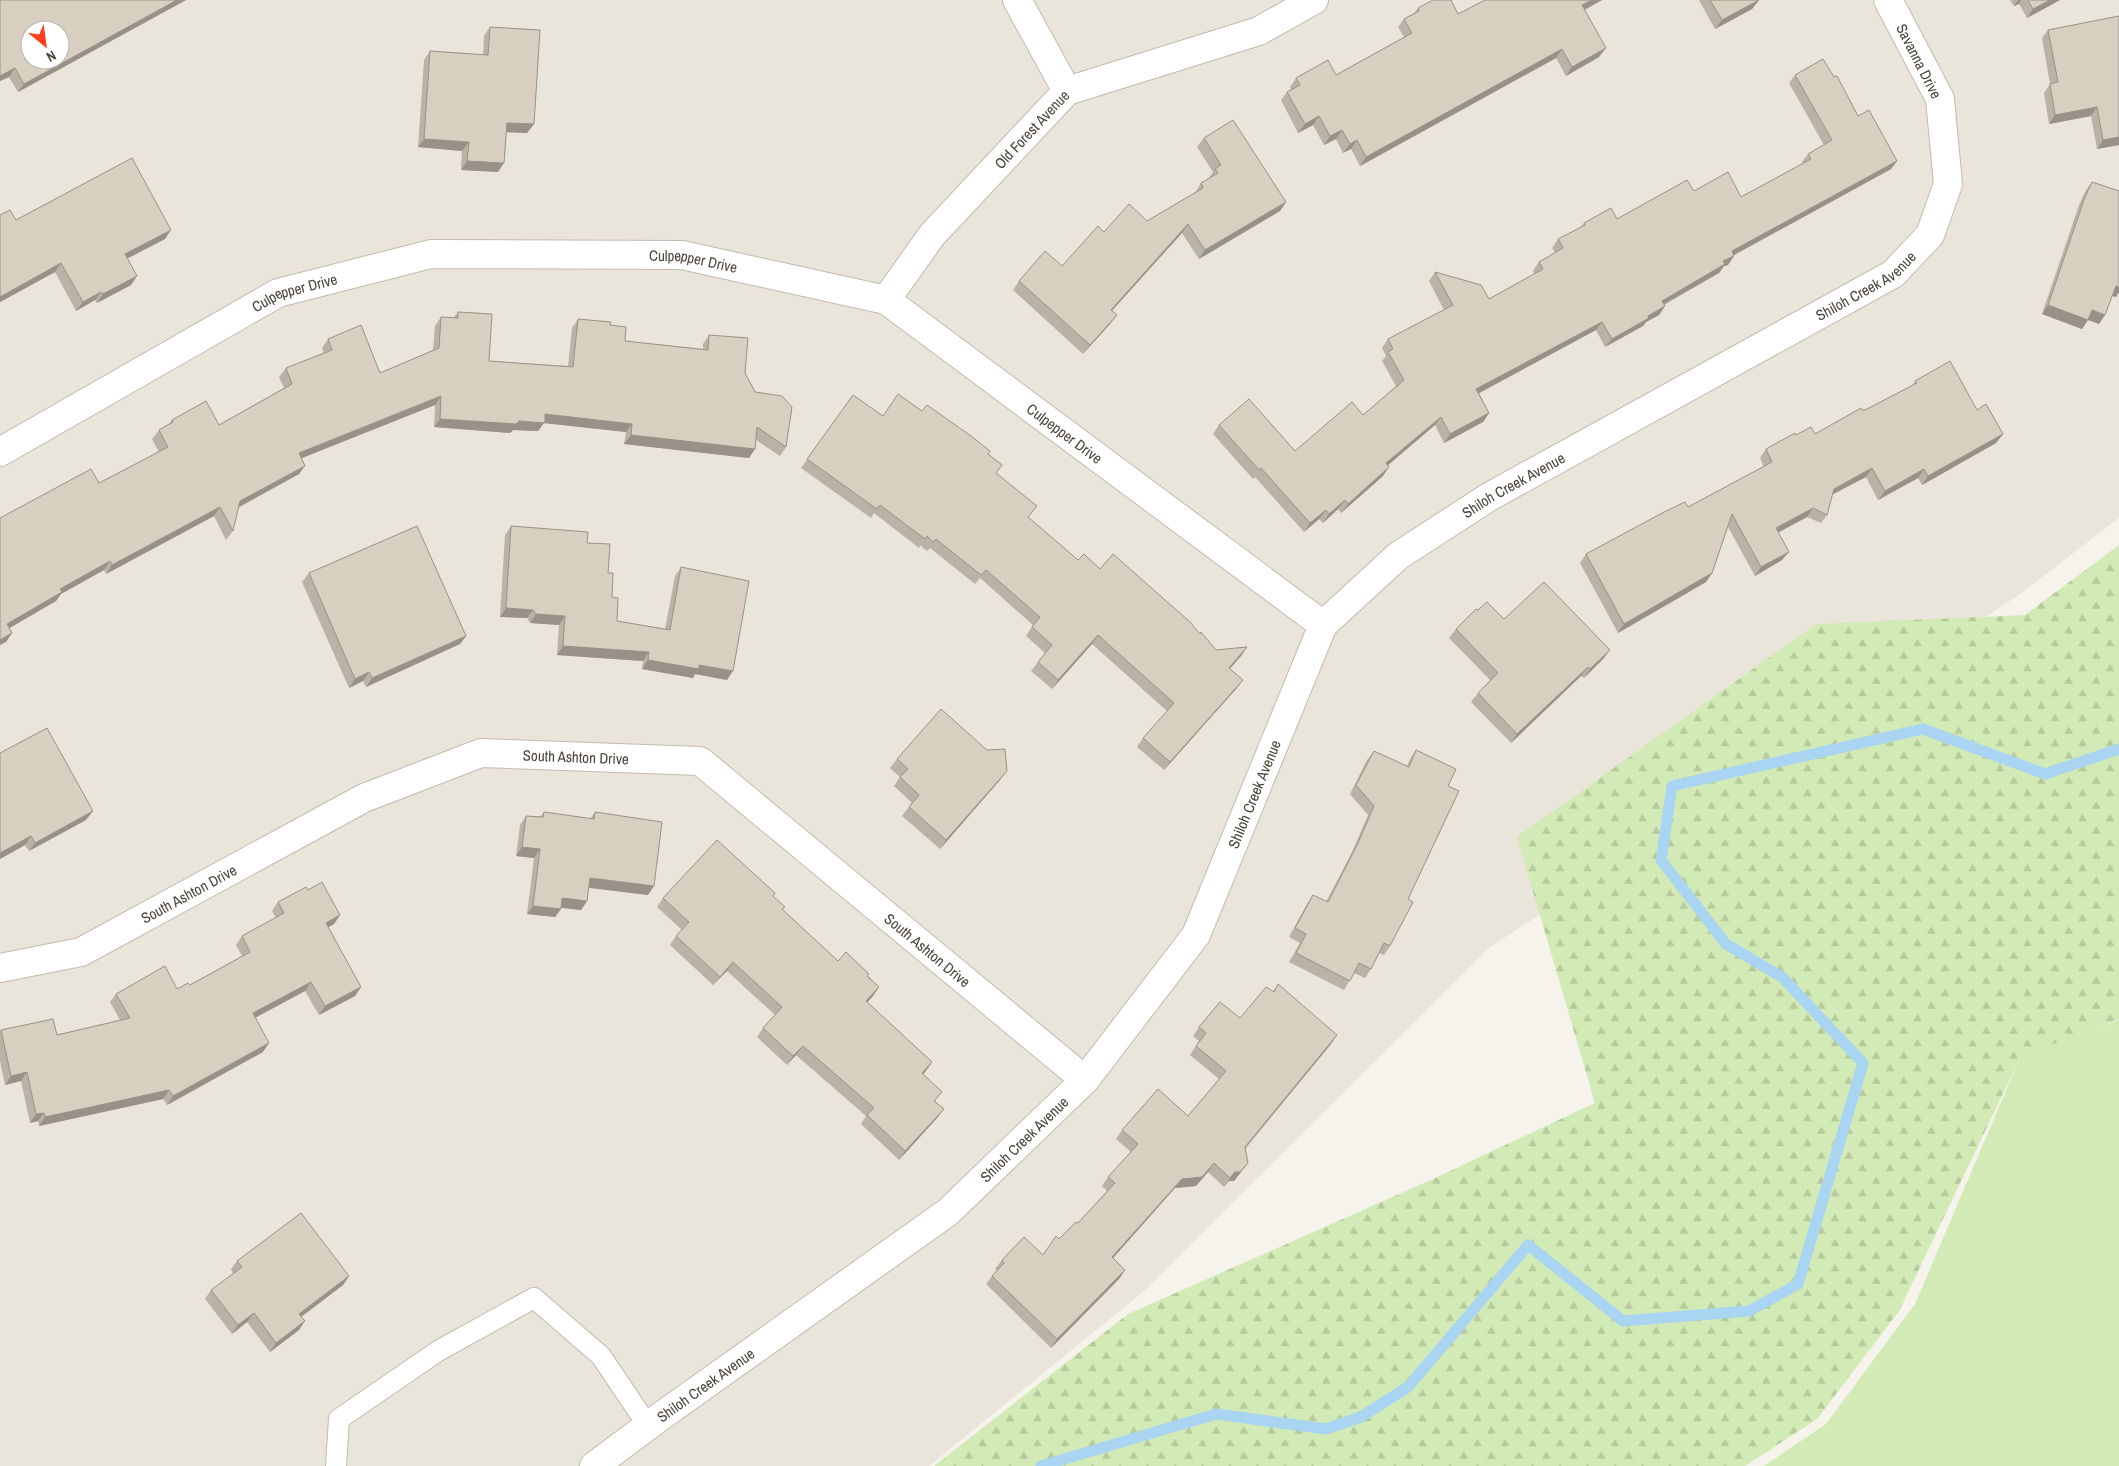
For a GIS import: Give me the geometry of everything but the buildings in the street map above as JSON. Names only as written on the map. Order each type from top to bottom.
[{"type":"street","points":[[1017,0],[1067,91]]},
{"type":"street","name":"Old Forest Avenue","points":[[886,300],[932,235],[1067,91],[1259,31],[1314,0]]},
{"type":"street","name":"Savanna Drive","points":[[1888,0],[1940,99],[1948,184]]},
{"type":"street","name":"Shiloh Creek Avenue","points":[[594,1466],[948,1212],[1086,1080],[1196,935],[1323,625],[1398,556],[1489,498],[1893,274],[1930,235],[1948,184]]},
{"type":"street","name":"Culpepper Drive","points":[[0,452],[278,293],[431,254],[682,255],[886,300],[1323,625]]},
{"type":"street","name":"South Ashton Drive","points":[[0,968],[81,952],[364,798],[481,753],[700,761],[1086,1080]]},
{"type":"lane","points":[[336,1466],[339,1419],[438,1351],[534,1298],[601,1356],[648,1426]]},
{"type":"shaded area","points":[[0,0],[2119,0],[2119,518],[2020,594],[1489,948],[1143,1292],[929,1466],[0,1466]]},
{"type":"green space","points":[[2119,545],[2119,1019],[2021,1056],[1899,1311],[1817,1419],[1745,1466],[934,1466],[1128,1314],[1433,1179],[1595,1103],[1517,837],[1816,624],[2025,615]]},
{"type":"green space","points":[[2119,1020],[2119,1466],[1764,1466],[1826,1424],[1915,1304],[2022,1053]]},
{"type":"waterway","points":[[1041,1466],[1216,1414],[1326,1429],[1361,1417],[1408,1387],[1528,1245],[1623,1321],[1749,1311],[1798,1284],[1863,1063],[1782,977],[1726,944],[1661,860],[1672,786],[1923,729],[2045,774],[2119,749]]}]
